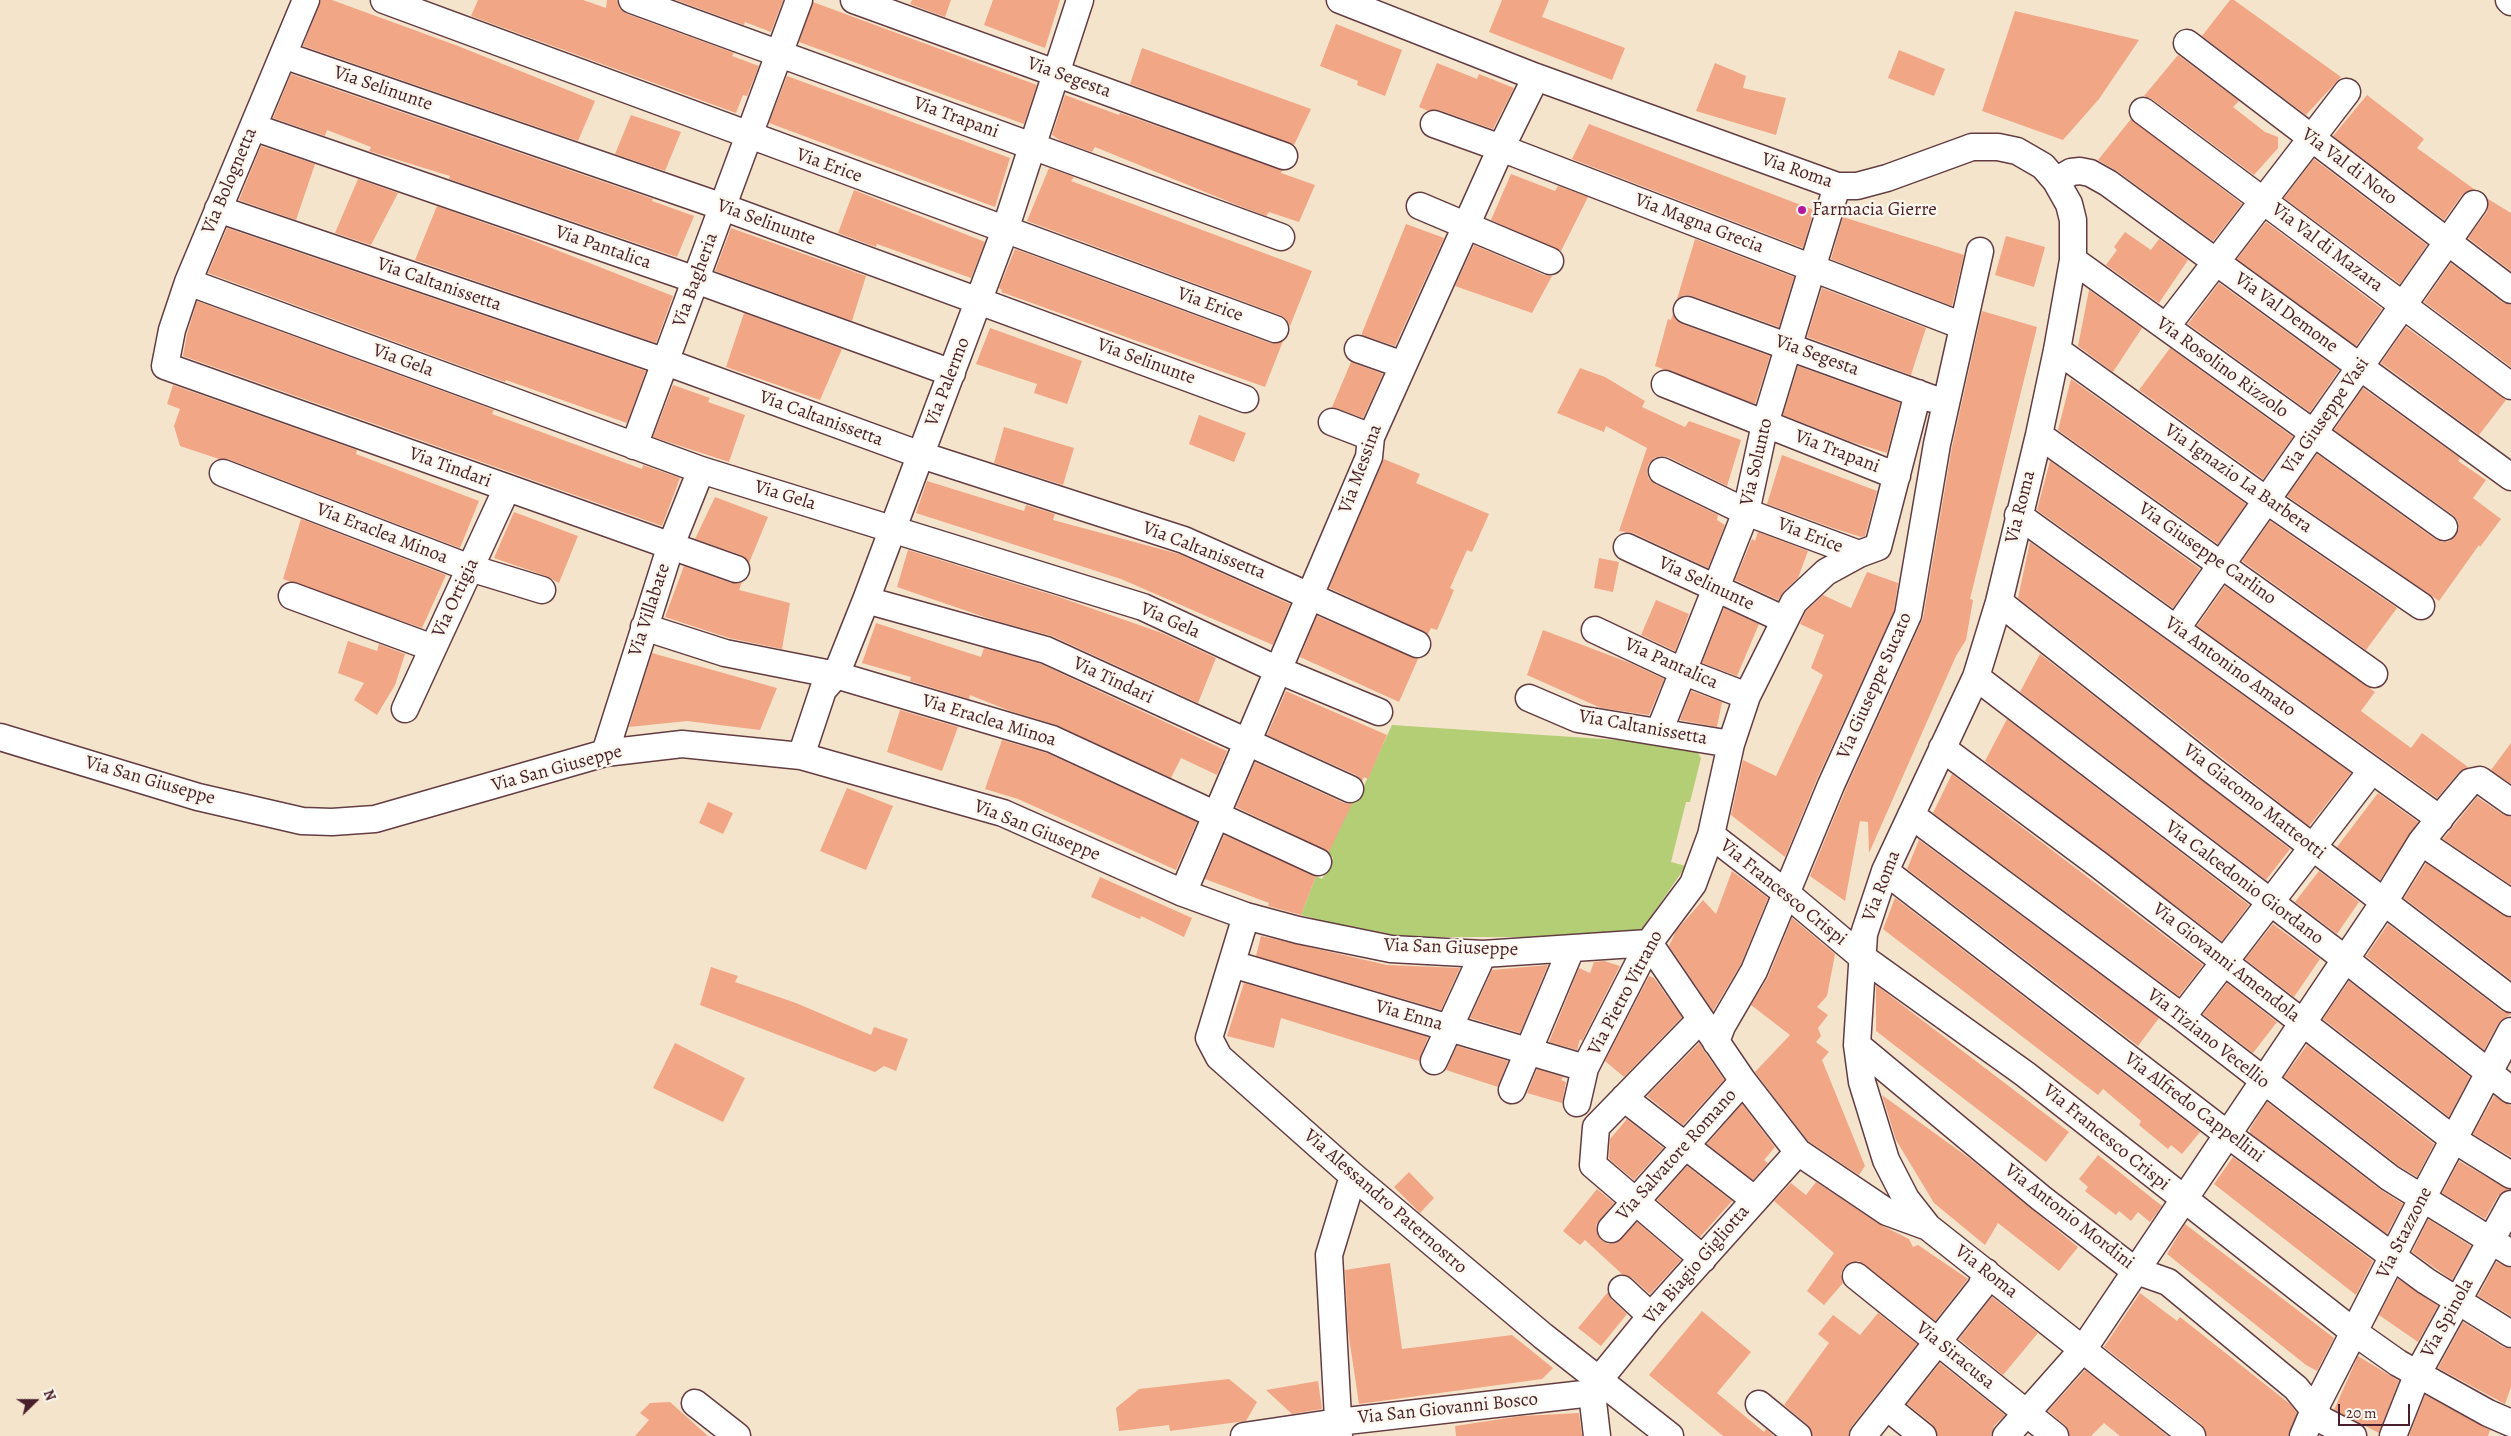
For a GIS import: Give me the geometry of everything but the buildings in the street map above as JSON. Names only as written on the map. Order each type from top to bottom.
[{"type":"street","name":"Via Bolognetta","points":[[165,366],[172,330],[188,282],[306,0]]},
{"type":"street","name":"Via Erice","points":[[384,0],[1276,329]]},
{"type":"street","name":"Via Trapani","points":[[632,0],[1280,237]]},
{"type":"street","name":"Via Bagheria","points":[[634,446],[799,0]]},
{"type":"street","name":"Via Segesta","points":[[854,0],[1284,156]]},
{"type":"street","name":"Via Palermo","points":[[801,756],[823,690],[836,674],[866,600],[1005,230],[1080,0]]},
{"type":"street","name":"Via Roma","points":[[1340,0],[1536,77],[1837,186],[1857,186],[1887,178],[1972,147],[1998,147],[2017,151],[2043,166],[2056,181],[2069,204],[2073,220],[2073,260],[2039,435],[2018,515],[1999,602],[1976,677],[1884,871],[1864,934],[1857,1045],[1862,1082],[1886,1160],[1906,1199],[1928,1227],[2084,1348],[2192,1436]]},
{"type":"street","name":"Via Val di Noto","points":[[2187,43],[2511,290]]},
{"type":"street","name":"Via Selinunte","points":[[283,55],[723,207],[1245,399]]},
{"type":"street","name":"Via Messina","points":[[1183,893],[1370,457],[1371,437],[1501,148],[1536,77]]},
{"type":"street","points":[[2166,327],[2347,92]]},
{"type":"street","name":"Via Val di Mazara","points":[[2143,111],[2511,386]]},
{"type":"street","name":"Via Magna Grecia","points":[[1434,124],[1964,326]]},
{"type":"street","name":"Via Pantalica","points":[[253,127],[696,280],[952,373]]},
{"type":"street","name":"Via Val Demone","points":[[2056,181],[2071,172],[2080,171],[2098,177],[2511,477]]},
{"type":"street","name":"Via Solunto","points":[[1659,732],[1746,512],[1764,424],[1837,186]]},
{"type":"street","name":"Via Giuseppe Vasi","points":[[2177,628],[2474,204]]},
{"type":"street","points":[[1420,206],[1550,261]]},
{"type":"street","name":"Via Caltanissetta","points":[[218,210],[666,362],[921,455],[1184,540],[1417,644]]},
{"type":"street","name":"Via Giuseppe Sucato","points":[[1716,1042],[1722,1026],[1754,970],[1831,784],[1908,615],[1946,404],[1980,251]]},
{"type":"street","name":"Via Rosolino Rizzolo","points":[[2073,260],[2444,527]]},
{"type":"street","name":"Via Gela","points":[[188,282],[701,470],[893,528],[1143,608],[1278,670],[1379,712]]},
{"type":"street","name":"Via Segesta","points":[[1687,310],[1946,404]]},
{"type":"street","points":[[1358,348],[1403,365]]},
{"type":"street","name":"Via Ignazio La Barbera","points":[[2057,350],[2266,500],[2421,606]]},
{"type":"street","name":"Via Tindari","points":[[165,366],[736,569]]},
{"type":"street","name":"Via Trapani","points":[[1665,384],[1897,476]]},
{"type":"street","points":[[1868,551],[1897,476],[1918,393]]},
{"type":"street","points":[[1332,422],[1371,437]]},
{"type":"street","name":"Via Giuseppe Carlino","points":[[2039,435],[2374,674]]},
{"type":"street","name":"Via Villabate","points":[[604,753],[671,545],[701,470]]},
{"type":"street","name":"Via Erice","points":[[1662,471],[1746,512],[1868,551]]},
{"type":"street","name":"Via Eraclea Minoa","points":[[222,473],[470,568],[542,590]]},
{"type":"street","name":"Via Ortigia","points":[[405,709],[507,488]]},
{"type":"street","name":"Via Antonino Amato","points":[[2018,515],[2372,770],[2442,816]]},
{"type":"street","name":"Via Selinunte","points":[[1627,547],[1785,620]]},
{"type":"street","name":"Via Pietro Vitrano","points":[[1577,1103],[1585,1068],[1649,943],[1693,884],[1711,835],[1731,744],[1747,696],[1794,602],[1826,572],[1868,551]]},
{"type":"street","points":[[292,596],[433,648]]},
{"type":"street","name":"Via Tindari","points":[[866,600],[1046,650],[1350,789]]},
{"type":"street","name":"Via Giacomo Matteotti","points":[[1999,602],[2312,847],[2511,999]]},
{"type":"street","name":"Via Eraclea Minoa","points":[[644,627],[725,653],[836,674],[1052,739],[1318,862]]},
{"type":"street","name":"Via Pantalica","points":[[1595,630],[1682,671],[1747,696]]},
{"type":"street","name":"Via Calcedonio Giordano","points":[[1976,677],[2345,959],[2511,1090]]},
{"type":"street","name":"Via Caltanissetta","points":[[1529,698],[1578,719],[1731,744]]},
{"type":"street","name":"Via San Giuseppe","points":[[0,737],[198,796],[302,821],[332,822],[375,819],[604,753],[682,744],[801,756],[1003,813],[1183,893],[1246,916],[1391,949],[1483,954],[1649,943]]},
{"type":"street","name":"Via Giovanni Amendola","points":[[1942,748],[2099,865],[2453,1139],[2511,1175]]},
{"type":"street","points":[[2182,1017],[2372,770]]},
{"type":"street","points":[[2006,1436],[2084,1348],[2134,1270],[2184,1200],[2262,1081],[2384,902],[2421,842],[2470,782],[2480,780],[2511,802]]},
{"type":"street","name":"Via Tiziano Vecellio","points":[[1911,815],[2182,1017],[2262,1081],[2390,1178],[2500,1247]]},
{"type":"street","name":"Via Francesco Crispi","points":[[1711,835],[1786,892],[1862,957],[2025,1074],[2354,1332],[2418,1374],[2509,1424]]},
{"type":"street","points":[[2421,842],[2511,903]]},
{"type":"street","name":"Via Alfredo Cappellini","points":[[1884,871],[2227,1134],[2394,1256],[2458,1301],[2511,1334]]},
{"type":"street","name":"Via Alessandro Paternostro","points":[[1246,916],[1209,1038],[1219,1057],[1595,1387],[1670,1436]]},
{"type":"street","points":[[1649,943],[1743,1081],[1798,1152],[1887,1212],[1928,1227]]},
{"type":"street","points":[[1512,1090],[1571,949]]},
{"type":"street","points":[[1434,1061],[1483,954]]},
{"type":"street","name":"Via Enna","points":[[1232,964],[1585,1068]]},
{"type":"street","points":[[1700,1020],[1596,1127],[1593,1165],[1703,1259]]},
{"type":"street","name":"Via Stazzone","points":[[2303,1436],[2314,1410],[2422,1199],[2511,1031]]},
{"type":"street","name":"Via Antonio Mordini","points":[[1857,1045],[2041,1198],[2134,1270],[2168,1282],[2296,1388],[2322,1420],[2353,1436]]},
{"type":"street","name":"Via Salvatore Romano","points":[[1611,1229],[1743,1081]]},
{"type":"street","points":[[1624,1098],[1755,1200]]},
{"type":"street","name":"Via Biagio Gigliotta","points":[[1595,1387],[1651,1316],[1798,1152]]},
{"type":"street","points":[[1339,1429],[1329,1255],[1353,1176]]},
{"type":"street","name":"Via Spinola","points":[[2393,1436],[2418,1374],[2458,1301],[2500,1247],[2511,1204]]},
{"type":"street","points":[[1863,1436],[1888,1407],[1981,1287],[1986,1272]]},
{"type":"street","name":"Via Siracusa","points":[[1856,1276],[2055,1436]]},
{"type":"street","points":[[1622,1289],[1651,1316]]},
{"type":"street","points":[[1595,1387],[1597,1436]]},
{"type":"street","name":"Via San Giovanni Bosco","points":[[1244,1436],[1339,1429],[1595,1387]]},
{"type":"street","points":[[695,1403],[737,1436]]},
{"type":"street","points":[[1759,1404],[1798,1436]]},
{"type":"street","points":[[1888,1407],[1923,1436]]},
{"type":"green space","points":[[1392,725],[1693,745],[1701,758],[1690,802],[1686,802],[1671,862],[1686,866],[1641,931],[1526,937],[1406,937],[1364,932],[1301,915],[1316,876],[1322,879],[1333,858],[1328,853],[1352,802],[1356,803]]},
{"type":"place","name":"Farmacia Gierre","points":[[1802,210]]}]
